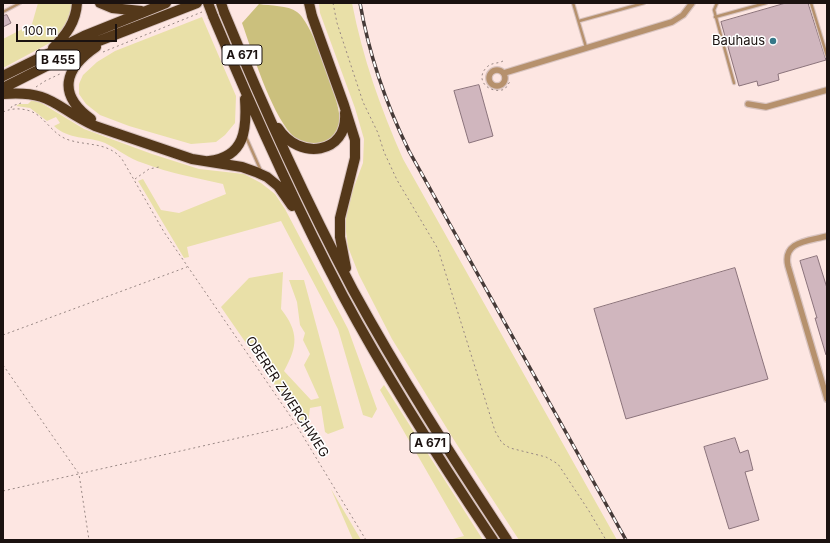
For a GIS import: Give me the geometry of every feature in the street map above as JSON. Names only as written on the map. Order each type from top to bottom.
[{"type":"highway","points":[[49,53],[70,27],[77,12],[77,3]]},
{"type":"highway","points":[[100,3],[112,8],[143,11]]},
{"type":"highway","name":"B 455","points":[[3,76],[49,53],[143,11],[166,3]]},
{"type":"highway","name":"B 455","points":[[3,88],[55,61],[114,35],[196,3]]},
{"type":"highway","points":[[301,3],[312,16]]},
{"type":"highway","points":[[309,3],[312,16],[353,130],[356,149],[353,168],[341,208],[340,237],[346,270],[354,290]]},
{"type":"highway","name":"A 671","points":[[223,8],[259,97],[293,170],[354,290],[409,387],[507,540]]},
{"type":"highway","name":"A 671","points":[[208,10],[314,240],[370,343],[438,456],[494,540]]},
{"type":"highway","points":[[109,130],[89,118],[77,107],[70,94],[69,81],[71,72],[77,61],[114,35]]},
{"type":"highway","points":[[3,94],[27,93],[40,95],[56,102],[87,122],[109,130],[202,161],[242,167],[263,175],[282,191],[314,240]]},
{"type":"highway","points":[[202,161],[218,159],[230,153],[240,143],[244,133],[246,117],[245,93]]},
{"type":"highway","points":[[259,97],[284,136],[296,146],[309,149],[328,146],[338,136],[344,122],[344,105]]},
{"type":"street","points":[[504,73],[672,22],[683,15],[692,3]]},
{"type":"street","points":[[748,104],[766,107],[827,90]]},
{"type":"street","points":[[827,236],[797,244],[790,248],[787,254],[788,266],[827,399]]},
{"type":"lane","points":[[3,12],[20,3]]},
{"type":"lane","points":[[573,3],[587,47]]},
{"type":"lane","points":[[579,21],[644,3]]},
{"type":"lane","points":[[717,3],[714,10],[715,17],[734,83]]},
{"type":"lane","points":[[715,17],[766,3]]},
{"type":"lane","points":[[811,3],[827,56]]},
{"type":"lane","points":[[244,133],[263,175]]},
{"type":"path","points":[[333,3],[363,102],[378,133],[384,152],[397,180],[438,249],[494,431],[502,443],[510,448],[546,457],[558,464],[589,510],[606,540]]},
{"type":"path","points":[[98,55],[208,10]]},
{"type":"path","points":[[504,61],[486,67],[482,74],[483,80],[488,88],[496,91],[505,89],[511,80]]},
{"type":"path","points":[[34,89],[45,80],[68,72]]},
{"type":"path","points":[[11,109],[12,106],[24,102]]},
{"type":"path","name":"OBERER ZWERCHWEG","points":[[3,112],[11,109],[34,112],[52,129],[69,140],[95,144],[117,153],[134,179],[164,232],[296,423],[366,540]]},
{"type":"path","points":[[134,179],[149,169],[158,167]]},
{"type":"path","points":[[3,335],[188,267]]},
{"type":"path","points":[[3,365],[79,474],[89,540]]},
{"type":"path","points":[[3,491],[296,423]]},
{"type":"shaded area","points":[[38,3],[75,3],[74,14],[59,38],[3,68],[3,39],[32,24]]},
{"type":"shaded area","points":[[319,3],[352,3],[361,44],[373,82],[403,159],[617,540],[519,540],[454,440],[392,339],[359,275],[348,247],[345,224],[349,200],[363,163],[364,139],[355,108],[320,13]]},
{"type":"shaded area","points":[[259,4],[289,8],[297,12],[304,19],[311,31],[331,83],[336,100],[340,124],[335,135],[321,144],[316,146],[307,145],[294,138],[283,124],[269,97],[242,23]]},
{"type":"shaded area","points":[[202,17],[236,96],[235,123],[225,135],[216,142],[191,144],[129,126],[100,115],[86,104],[79,94],[79,84],[83,75],[97,62],[115,51]]},
{"type":"shaded area","points":[[32,100],[38,101],[84,129],[152,154],[199,169],[244,174],[261,183],[275,194],[285,209],[348,329],[377,409],[372,418],[363,415],[338,329],[281,221],[187,247],[189,257],[184,258],[138,181],[143,179],[161,210],[179,213],[226,194],[223,184],[153,167],[133,159],[105,143],[66,134],[54,126],[60,123],[56,117],[47,121],[30,108],[16,106],[19,104],[28,104]]},
{"type":"shaded area","points":[[283,272],[281,309],[287,317],[294,332],[294,346],[292,354],[284,371],[311,400],[319,398],[304,365],[310,354],[303,340],[305,333],[300,325],[297,302],[289,280],[304,280],[344,428],[328,434],[325,432],[321,406],[310,408],[307,431],[221,307],[249,278]]},
{"type":"shaded area","points":[[384,385],[483,540],[449,540],[464,536],[380,390]]},
{"type":"shaded area","points":[[331,489],[361,540],[353,540]]},
{"type":"building","name":"Bauhaus","points":[[786,3],[808,3],[826,60],[778,74],[779,80],[758,86],[757,81],[739,86],[721,22]]},
{"type":"building","points":[[7,15],[11,23],[3,27],[3,16]]},
{"type":"building","points":[[479,85],[493,136],[469,143],[454,91]]},
{"type":"building","points":[[817,256],[827,288],[826,355],[800,261]]},
{"type":"building","points":[[735,268],[768,379],[626,419],[594,309]]},
{"type":"building","points":[[735,438],[740,453],[748,450],[753,470],[745,472],[759,520],[729,529],[704,447]]},
{"type":"railway","points":[[360,3],[368,41],[379,79],[409,151],[626,540]]},
{"type":"place","name":"Bauhaus","points":[[773,41]]}]
